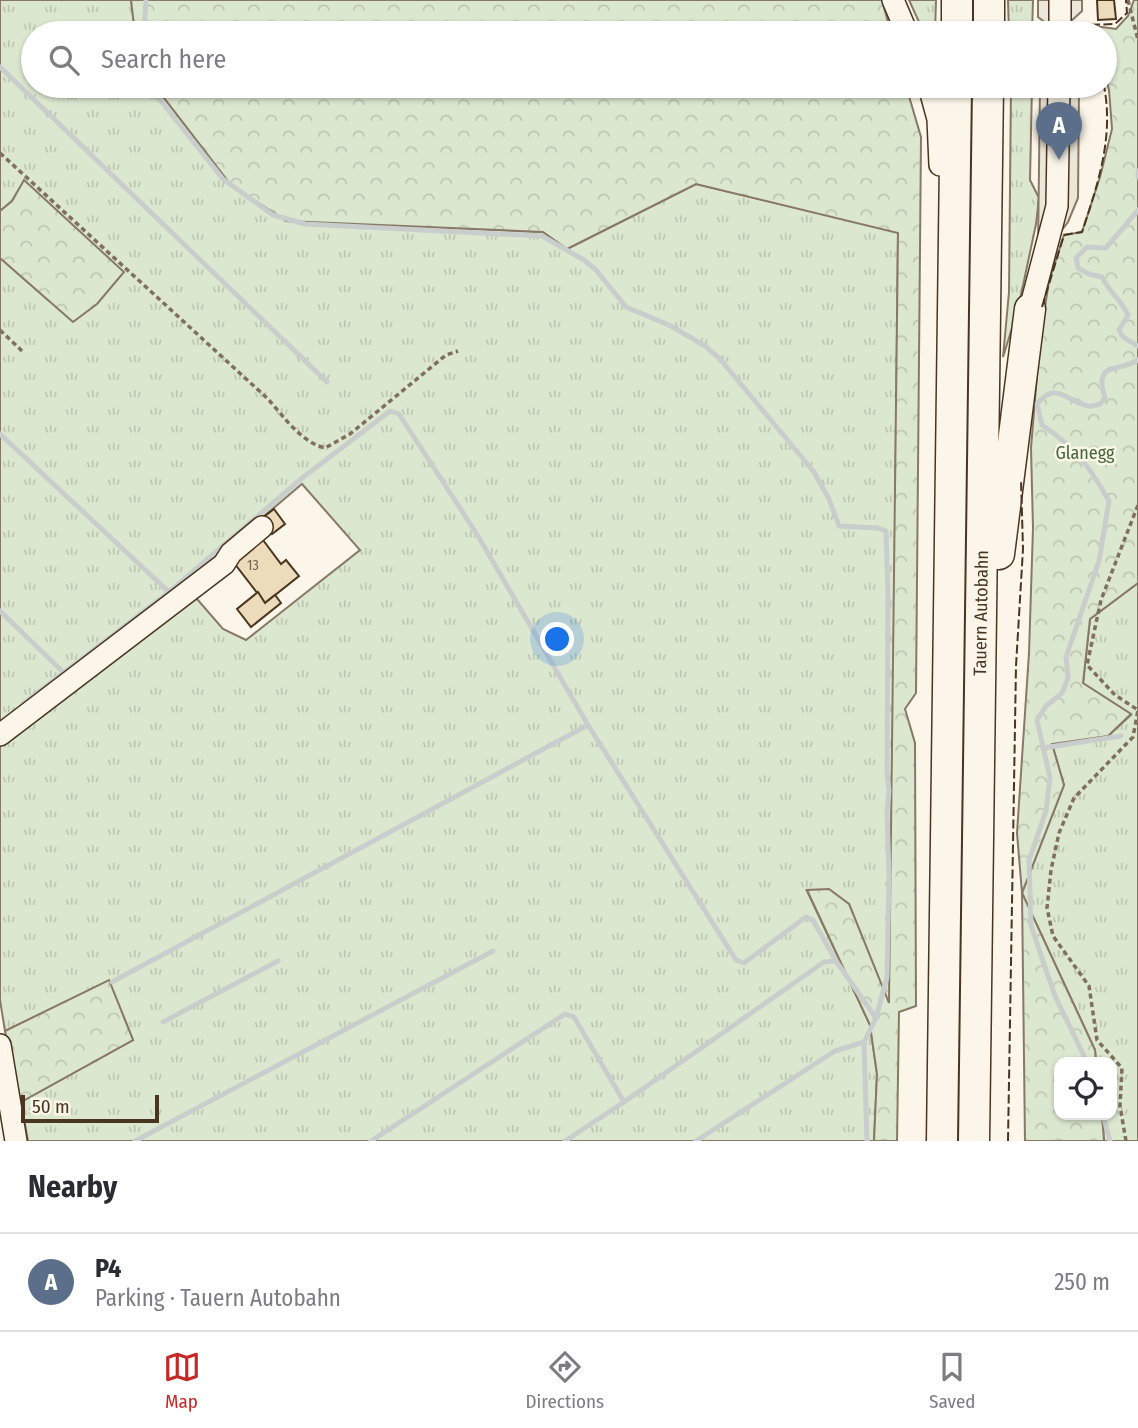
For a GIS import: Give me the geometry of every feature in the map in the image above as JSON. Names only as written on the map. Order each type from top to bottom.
[{"type":"highway","points":[[957,0],[957,21]]},
{"type":"highway","points":[[989,0],[989,21]]},
{"type":"highway","name":"Tauern Autobahn","points":[[942,1141],[956,98]]},
{"type":"highway","name":"Tauern Autobahn","points":[[974,1141],[988,98]]},
{"type":"highway","points":[[940,165],[954,197]]},
{"type":"highway","points":[[981,644],[995,624],[1000,536],[1030,309]]},
{"type":"street","points":[[893,0],[902,21]]},
{"type":"street","points":[[1060,0],[1060,21]]},
{"type":"street","points":[[932,98],[938,119],[940,165]]},
{"type":"street","points":[[1030,309],[1056,206],[1059,98]]},
{"type":"street","points":[[0,735],[224,564],[231,553],[262,527]]},
{"type":"street","points":[[0,1045],[10,1136]]},
{"type":"path","points":[[1128,0],[1138,40]]},
{"type":"path","points":[[0,153],[268,399],[314,446],[325,448],[350,434],[446,355],[458,351]]},
{"type":"path","points":[[0,330],[22,351]]},
{"type":"path","points":[[1126,1141],[1120,1106],[1122,1068],[1097,1040],[1089,986],[1053,936],[1047,908],[1059,833],[1074,798],[1133,737],[1138,710],[1115,695],[1087,665],[1101,600],[1138,505]]},
{"type":"green space","points":[[0,0],[131,0],[134,21],[21,21],[21,98],[164,98],[231,185],[286,221],[543,232],[567,249],[696,184],[898,232],[890,1006],[849,904],[807,891],[870,1025],[877,1074],[874,1141],[28,1141],[21,1102],[133,1040],[109,981],[5,1031],[0,1000],[0,258],[47,299],[24,181],[12,201],[0,211]],"holes":[[[302,484],[360,550],[246,640],[223,629],[184,584]]]},
{"type":"green space","points":[[131,0],[882,0],[888,21],[134,21]]},
{"type":"green space","points":[[909,0],[936,0],[935,21],[919,21]]},
{"type":"green space","points":[[1008,0],[1033,0],[1032,21],[1009,21]]},
{"type":"green space","name":"Glanegg","points":[[1134,0],[1138,0],[1138,583],[1090,619],[1083,683],[1131,714],[1108,736],[1052,744],[1064,785],[1022,893],[1017,833],[1029,653],[1033,528],[1031,448],[1040,339],[1049,281],[1064,235],[1082,232],[1100,177],[1112,129],[1110,98],[1117,98],[1117,28],[1128,16]]},
{"type":"green space","points":[[164,98],[910,98],[921,137],[916,693],[905,709],[915,743],[916,1006],[899,1012],[897,1141],[874,1141],[877,1074],[870,1025],[807,890],[829,889],[849,904],[889,1003],[898,233],[696,184],[567,249],[543,232],[286,221],[231,185]]},
{"type":"green space","points":[[1011,98],[1032,98],[1030,180],[1039,198],[1018,309],[1003,357],[1009,292]]},
{"type":"green space","points":[[24,180],[124,272],[97,304],[73,322],[0,258],[0,211],[12,201]]},
{"type":"green space","points":[[1138,583],[1138,1141],[1104,1141],[1102,1120],[1117,1120],[1117,1057],[1096,1057],[1095,1050],[1022,893],[1064,785],[1052,744],[1108,736],[1131,715],[1083,684],[1090,619]]},
{"type":"green space","points":[[1022,893],[1095,1050],[1096,1057],[1054,1057],[1054,1120],[1102,1120],[1104,1141],[1025,1141]]},
{"type":"green space","points":[[109,980],[133,1040],[21,1102],[5,1031]]},
{"type":"shaded area","points":[[1038,0],[1082,0],[1082,11],[1071,21],[1043,21],[1038,17]]},
{"type":"shaded area","points":[[1040,98],[1079,98],[1078,198],[1068,222],[1061,231],[1038,248]]},
{"type":"building","points":[[1097,0],[1114,0],[1116,19],[1098,20]]},
{"type":"building","points":[[274,509],[285,524],[272,534],[261,519]]},
{"type":"building","points":[[260,536],[281,564],[286,560],[299,576],[265,603],[231,559]]},
{"type":"building","points":[[258,592],[265,603],[275,595],[281,603],[251,627],[237,609]]},
{"type":"waterway","points":[[145,21],[146,0]]},
{"type":"waterway","points":[[0,67],[21,87]]},
{"type":"waterway","points":[[32,98],[327,382]]},
{"type":"waterway","points":[[159,98],[223,179],[273,215],[305,224],[542,236],[584,260],[596,270],[626,307],[671,326],[705,346],[720,359],[814,472],[829,499],[839,526],[878,528],[886,531],[889,791],[887,977],[876,1018],[864,1042],[867,1141]]},
{"type":"waterway","points":[[1138,171],[1138,177]]},
{"type":"waterway","points":[[1138,210],[1106,248],[1087,247],[1076,258],[1078,268],[1102,277],[1122,304],[1128,315],[1119,330],[1123,337],[1138,346]]},
{"type":"waterway","points":[[1085,1057],[1055,996],[1031,926],[1029,860],[1046,811],[1050,778],[1037,720],[1046,706],[1062,693],[1068,678],[1066,657],[1099,561],[1109,501],[1081,458],[1042,425],[1037,404],[1050,393],[1062,394],[1089,406],[1100,404],[1105,398],[1102,386],[1105,373],[1138,360]]},
{"type":"waterway","points":[[23,704],[169,592],[301,479],[390,411],[399,414],[478,536],[588,725],[736,960],[744,963],[806,917],[813,920],[836,961],[876,1018]]},
{"type":"waterway","points":[[0,434],[169,592]]},
{"type":"waterway","points":[[0,611],[63,672]]},
{"type":"waterway","points":[[112,982],[588,725]]},
{"type":"waterway","points":[[1043,748],[1121,736]]},
{"type":"waterway","points":[[135,1141],[493,951]]},
{"type":"waterway","points":[[163,1022],[278,961]]},
{"type":"waterway","points":[[565,1141],[824,962],[836,961]]},
{"type":"waterway","points":[[371,1141],[565,1014],[574,1017],[624,1102]]},
{"type":"waterway","points":[[696,1141],[835,1051],[864,1042]]},
{"type":"waterway","points":[[1104,1120],[1110,1141]]},
{"type":"fence","points":[[1117,22],[1127,13],[1126,0]]},
{"type":"fence","points":[[1042,307],[1064,235],[1082,232],[1094,196],[1106,142],[1106,98]]},
{"type":"fence","points":[[1008,1141],[1016,666],[1023,549],[1021,480]]},
{"type":"place","name":"P4","points":[[1059,160]]}]
